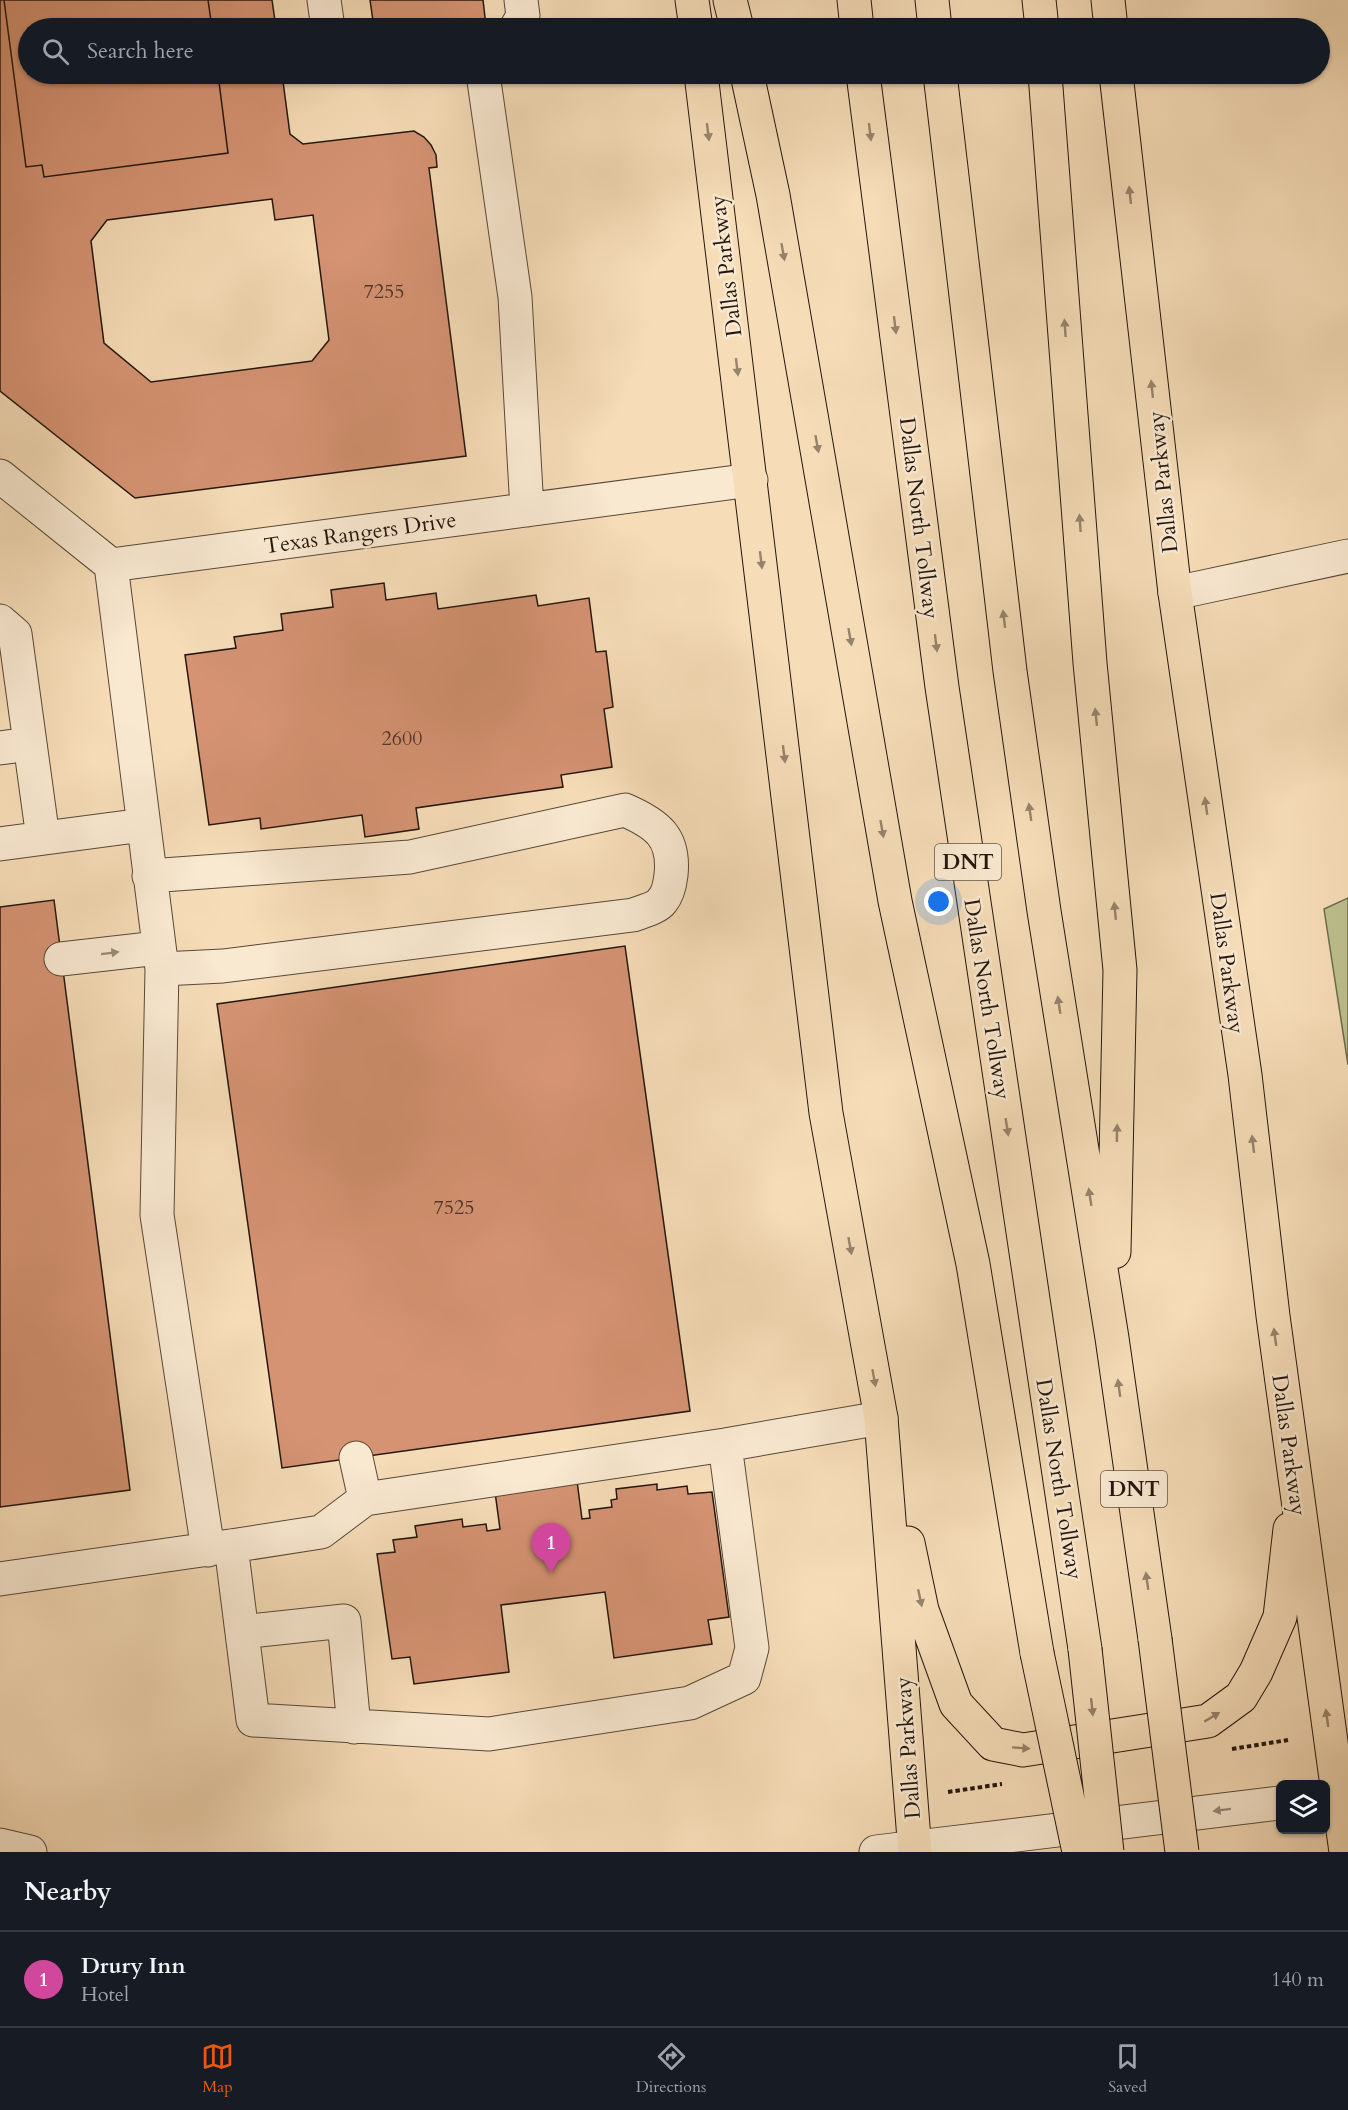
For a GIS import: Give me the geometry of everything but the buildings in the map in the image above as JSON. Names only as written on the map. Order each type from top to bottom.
[{"type":"main road","points":[[692,0],[695,18]]},
{"type":"main road","points":[[730,0],[734,18]]},
{"type":"main road","points":[[854,0],[856,18]]},
{"type":"main road","points":[[932,0],[934,18]]},
{"type":"main road","points":[[1039,0],[1040,18]]},
{"type":"main road","points":[[1108,0],[1110,18]]},
{"type":"main road","name":"Dallas Parkway","points":[[702,84],[826,1113],[880,1418],[915,1850]]},
{"type":"main road","points":[[749,84],[773,195],[895,901],[973,1264],[1036,1653],[1079,1852]]},
{"type":"main road","name":"Dallas North Tollway","points":[[864,84],[942,687],[1086,1649],[1107,1852]]},
{"type":"main road","name":"DNT","points":[[941,84],[1010,671],[1044,911],[1112,1338],[1155,1639],[1182,1852]]},
{"type":"main road","points":[[1046,84],[1090,663],[1120,970],[1112,1338]]},
{"type":"main road","name":"Dallas Parkway","points":[[1117,84],[1175,593],[1245,1075],[1273,1316],[1346,1852]]},
{"type":"main road","points":[[880,1418],[922,1610],[956,1704],[993,1744],[1023,1750],[1208,1721],[1241,1697],[1256,1672],[1280,1617],[1295,1478]]},
{"type":"street","points":[[324,0],[327,18]]},
{"type":"street","points":[[521,0],[522,18]]},
{"type":"street","points":[[484,84],[515,297],[527,510]]},
{"type":"street","points":[[0,476],[111,565],[160,958],[157,1215],[220,1548],[242,1632],[253,1720],[489,1734],[690,1702],[744,1678],[752,1648],[725,1445]]},
{"type":"street","name":"Texas Rangers Drive","points":[[111,565],[751,480]]},
{"type":"street","points":[[1175,593],[1348,556]]},
{"type":"street","points":[[1,623],[15,634],[15,746],[43,838]]},
{"type":"street","points":[[61,959],[160,958],[223,966],[633,915],[661,902],[670,885],[672,860],[666,836],[647,820],[625,810],[410,857],[149,876]]},
{"type":"street","points":[[0,844],[143,825]]},
{"type":"street","points":[[0,1579],[321,1532],[365,1499],[725,1445],[880,1418]]},
{"type":"street","points":[[356,1458],[365,1499]]},
{"type":"street","points":[[242,1632],[344,1622],[354,1727]]},
{"type":"street","points":[[876,1852],[915,1850],[1276,1804]]},
{"type":"street","points":[[0,1845],[30,1852]]},
{"type":"green space","points":[[1348,898],[1348,1065],[1324,909]]},
{"type":"place","name":"Drury Inn","points":[[551,1573]]}]
